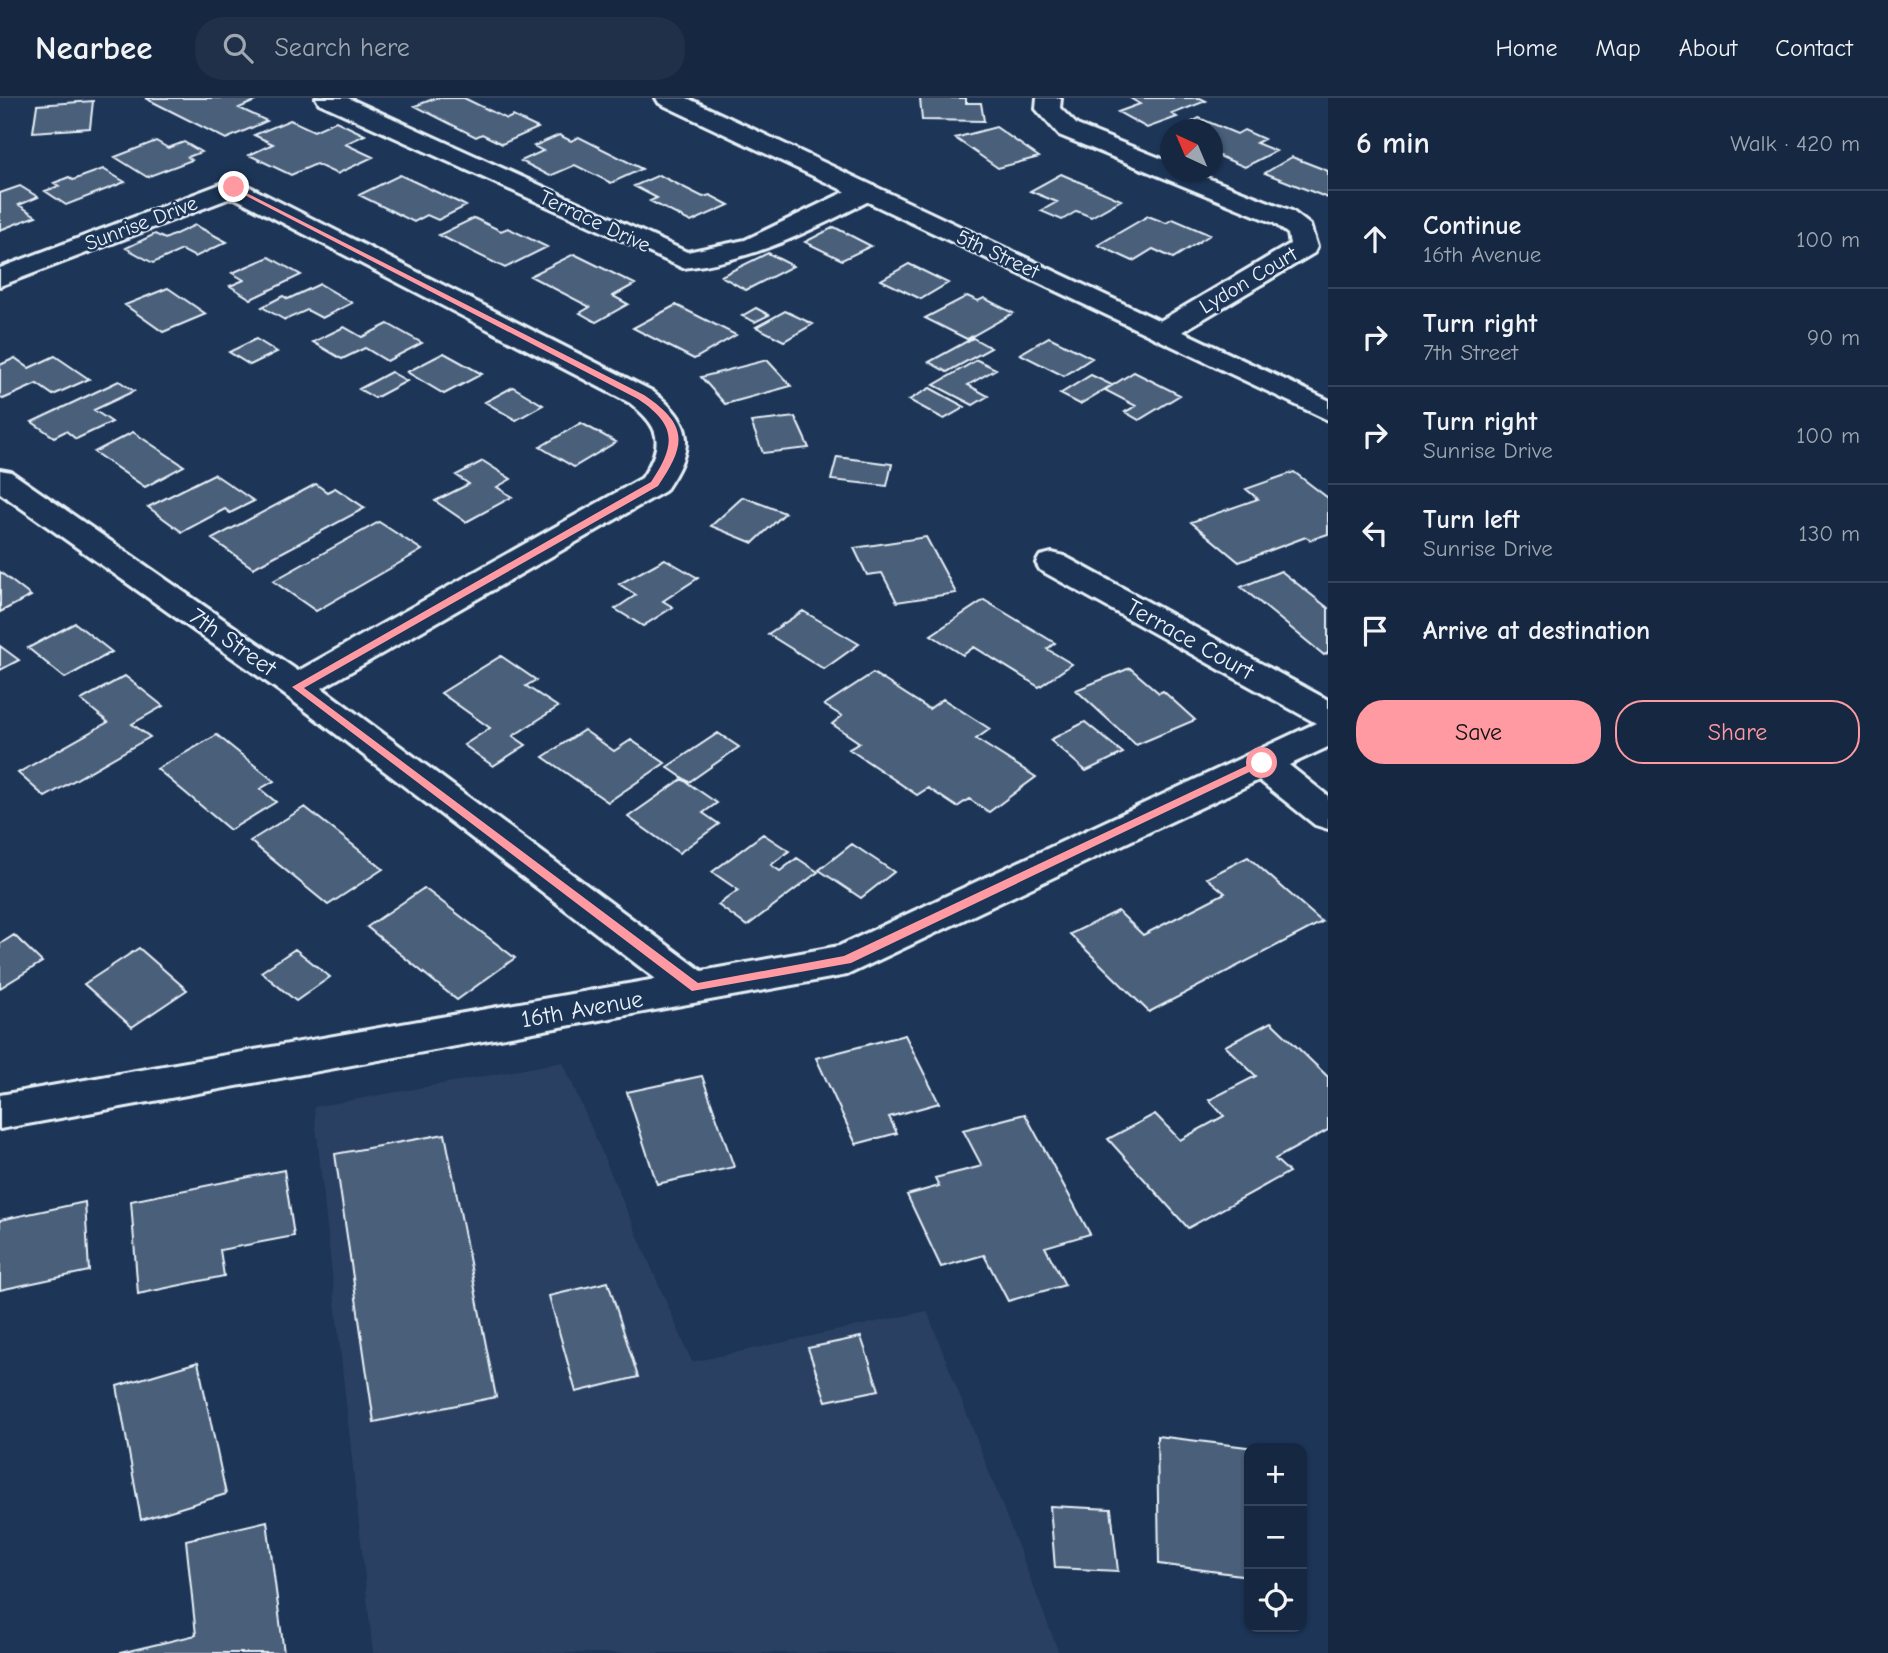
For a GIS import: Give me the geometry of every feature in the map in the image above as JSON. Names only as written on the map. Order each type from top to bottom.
[{"type":"street","name":"Terrace Drive","points":[[328,98],[683,260],[705,259],[754,247],[866,192]]},
{"type":"street","name":"5th Street","points":[[668,98],[1328,411]]},
{"type":"street","name":"Lydon Court","points":[[1049,98],[1048,109],[1068,130],[1160,167]]},
{"type":"street","name":"Lydon Court","points":[[1163,331],[1304,247],[1301,231],[1283,217],[1198,182]]},
{"type":"street","name":"Sunrise Drive","points":[[0,278],[234,187],[641,397],[659,410],[674,429],[672,458],[654,484],[297,687]]},
{"type":"street","name":"7th Street","points":[[0,479],[297,687],[696,988]]},
{"type":"street","name":"Terrace Court","points":[[1052,563],[1328,715]]},
{"type":"street","name":"16th Avenue","points":[[0,1112],[847,960],[1328,732]]},
{"type":"street","points":[[1262,763],[1328,816]]},
{"type":"shaded area","points":[[563,1062],[692,1362],[927,1311],[1059,1653],[373,1653],[314,1107]]},
{"type":"building","points":[[145,98],[262,98],[239,108],[267,121],[226,139]]},
{"type":"building","points":[[436,98],[464,98],[507,119],[513,116],[538,128],[502,144],[482,134],[476,137],[415,106]]},
{"type":"building","points":[[920,98],[966,98],[966,103],[981,103],[984,121],[922,120]]},
{"type":"building","points":[[1130,98],[1200,98],[1206,101],[1172,114],[1177,117],[1160,119],[1160,123],[1147,128],[1118,112],[1140,104]]},
{"type":"building","points":[[93,101],[90,128],[33,132],[37,105]]},
{"type":"building","points":[[290,120],[314,131],[336,121],[365,135],[345,144],[373,157],[337,174],[316,164],[291,175],[249,155],[273,144],[254,135]]},
{"type":"building","points":[[996,127],[1039,157],[998,168],[955,138]]},
{"type":"building","points":[[1223,128],[1237,134],[1244,130],[1264,139],[1256,143],[1276,151],[1245,167],[1223,158]]},
{"type":"building","points":[[559,135],[571,141],[579,137],[642,169],[611,183],[575,165],[550,176],[521,161],[543,151],[534,146]]},
{"type":"building","points":[[156,141],[168,148],[184,142],[201,152],[188,157],[192,160],[147,177],[115,157]]},
{"type":"building","points":[[1292,157],[1328,171],[1328,198],[1265,173]]},
{"type":"building","points":[[103,169],[125,182],[66,205],[45,191],[59,186],[54,183],[69,177],[73,180]]},
{"type":"building","points":[[1061,174],[1121,200],[1091,217],[1077,211],[1062,220],[1041,211],[1057,202],[1030,191]]},
{"type":"building","points":[[400,175],[466,206],[438,220],[427,215],[414,222],[359,195]]},
{"type":"building","points":[[659,175],[703,197],[710,195],[729,205],[691,222],[650,201],[657,198],[634,186]]},
{"type":"building","points":[[20,186],[38,197],[19,205],[36,216],[0,230],[0,193]]},
{"type":"building","points":[[1148,216],[1166,223],[1173,219],[1210,235],[1173,258],[1153,249],[1133,261],[1098,245]]},
{"type":"building","points":[[474,218],[501,231],[508,228],[547,247],[505,268],[439,235]]},
{"type":"building","points":[[195,225],[227,242],[195,257],[182,250],[153,263],[126,248],[155,234],[165,239]]},
{"type":"building","points":[[834,227],[871,246],[842,260],[805,242]]},
{"type":"building","points":[[768,253],[793,266],[746,290],[721,276]]},
{"type":"building","points":[[574,254],[635,284],[613,296],[628,304],[596,322],[580,313],[590,307],[530,276]]},
{"type":"building","points":[[269,257],[301,275],[251,299],[230,286],[244,280],[232,273]]},
{"type":"building","points":[[909,264],[948,283],[921,299],[881,280]]},
{"type":"building","points":[[320,284],[352,303],[322,318],[307,310],[285,320],[262,307],[283,296],[288,299]]},
{"type":"building","points":[[168,288],[206,314],[163,332],[125,305]]},
{"type":"building","points":[[967,296],[978,301],[984,298],[1013,313],[967,339],[925,318]]},
{"type":"building","points":[[676,305],[736,335],[694,359],[633,328]]},
{"type":"building","points":[[756,308],[769,315],[755,322],[742,316]]},
{"type":"building","points":[[785,311],[813,324],[784,341],[756,327]]},
{"type":"building","points":[[388,324],[422,343],[387,361],[365,348],[342,359],[313,342],[344,327],[362,337]]},
{"type":"building","points":[[1049,337],[1092,358],[1064,376],[1020,354]]},
{"type":"building","points":[[973,338],[991,348],[947,372],[929,362]]},
{"type":"building","points":[[256,339],[277,352],[250,365],[229,352]]},
{"type":"building","points":[[444,353],[482,374],[444,394],[407,372]]},
{"type":"building","points":[[55,356],[89,379],[53,395],[37,384],[3,399],[0,397],[0,365],[15,358],[29,368]]},
{"type":"building","points":[[767,360],[791,386],[725,404],[701,377]]},
{"type":"building","points":[[977,360],[996,369],[968,385],[988,396],[973,405],[934,385]]},
{"type":"building","points":[[391,372],[407,381],[375,398],[359,389]]},
{"type":"building","points":[[1134,372],[1180,395],[1139,420],[1125,412],[1136,406],[1105,390]]},
{"type":"building","points":[[1091,375],[1112,385],[1080,404],[1060,394]]},
{"type":"building","points":[[119,381],[134,391],[94,410],[112,422],[76,439],[66,431],[54,437],[32,422]]},
{"type":"building","points":[[513,387],[543,405],[516,420],[485,402]]},
{"type":"building","points":[[930,388],[965,407],[944,419],[909,400]]},
{"type":"building","points":[[795,417],[809,448],[763,453],[751,422]]},
{"type":"building","points":[[581,423],[616,442],[574,467],[540,447]]},
{"type":"building","points":[[133,432],[184,466],[145,487],[94,452]]},
{"type":"building","points":[[837,457],[892,464],[887,486],[831,480]]},
{"type":"building","points":[[483,461],[511,479],[497,487],[512,497],[466,522],[435,501],[469,484],[456,475]]},
{"type":"building","points":[[1294,472],[1328,498],[1328,534],[1310,540],[1306,537],[1239,562],[1191,522],[1258,499],[1246,489]]},
{"type":"building","points":[[214,474],[254,501],[230,513],[225,509],[182,532],[148,507]]},
{"type":"building","points":[[316,484],[327,492],[335,488],[365,508],[253,568],[212,539]]},
{"type":"building","points":[[743,497],[785,513],[753,543],[711,526]]},
{"type":"building","points":[[379,522],[422,550],[316,611],[273,581]]},
{"type":"building","points":[[926,537],[956,593],[897,602],[882,573],[867,575],[854,548]]},
{"type":"building","points":[[665,559],[698,578],[663,601],[673,607],[643,626],[615,609],[636,595],[619,584]]},
{"type":"building","points":[[1281,571],[1328,608],[1328,653],[1324,655],[1241,587]]},
{"type":"building","points":[[0,572],[31,596],[0,612]]},
{"type":"building","points":[[984,600],[1055,643],[1047,649],[1072,664],[1039,687],[974,647],[963,655],[931,635]]},
{"type":"building","points":[[803,611],[859,644],[824,669],[768,634]]},
{"type":"building","points":[[75,623],[112,652],[65,678],[28,648]]},
{"type":"building","points":[[0,646],[19,660],[0,670]]},
{"type":"building","points":[[501,656],[536,680],[526,686],[558,707],[513,736],[526,745],[493,766],[464,745],[490,728],[441,693]]},
{"type":"building","points":[[1130,668],[1159,693],[1163,691],[1195,720],[1136,745],[1076,690]]},
{"type":"building","points":[[873,673],[929,709],[943,699],[990,729],[976,739],[1036,777],[989,812],[969,799],[957,807],[928,788],[917,795],[849,749],[860,743],[832,724],[842,716],[824,705]]},
{"type":"building","points":[[125,676],[163,706],[132,724],[150,737],[45,797],[18,773],[108,722],[81,700]]},
{"type":"building","points":[[1085,722],[1123,753],[1086,771],[1050,740]]},
{"type":"building","points":[[584,730],[614,751],[631,740],[665,763],[608,802],[543,757]]},
{"type":"building","points":[[718,733],[739,747],[689,782],[667,767]]},
{"type":"building","points":[[217,735],[274,781],[260,789],[276,802],[230,830],[157,769]]},
{"type":"building","points":[[682,779],[717,803],[703,813],[719,824],[679,853],[628,817]]},
{"type":"building","points":[[305,807],[383,869],[328,905],[250,841]]},
{"type":"building","points":[[763,834],[789,851],[771,865],[780,871],[797,858],[818,872],[747,926],[718,905],[738,890],[712,872]]},
{"type":"building","points":[[852,844],[894,872],[861,898],[819,870]]},
{"type":"building","points":[[1248,857],[1322,922],[1149,1012],[1070,934],[1118,911],[1143,935],[1225,893],[1207,878]]},
{"type":"building","points":[[424,888],[515,958],[457,1000],[367,927]]},
{"type":"building","points":[[14,935],[42,962],[0,988],[0,944]]},
{"type":"building","points":[[139,948],[187,990],[132,1027],[84,984]]},
{"type":"building","points":[[295,949],[330,977],[296,1001],[261,972]]},
{"type":"building","points":[[1271,1022],[1328,1077],[1328,1130],[1275,1159],[1289,1172],[1188,1228],[1108,1139],[1155,1114],[1180,1140],[1224,1116],[1209,1100],[1256,1076],[1225,1046]]},
{"type":"building","points":[[905,1035],[939,1103],[889,1117],[897,1133],[856,1144],[816,1058]]},
{"type":"building","points":[[702,1076],[734,1167],[657,1184],[627,1092]]},
{"type":"building","points":[[1025,1114],[1090,1234],[1045,1247],[1065,1285],[1008,1301],[984,1255],[941,1267],[907,1195],[939,1186],[935,1178],[982,1166],[963,1130]]},
{"type":"building","points":[[445,1134],[496,1397],[374,1422],[335,1154]]},
{"type":"building","points":[[284,1170],[294,1236],[220,1250],[224,1276],[138,1294],[131,1201]]},
{"type":"building","points":[[85,1202],[89,1271],[0,1290],[0,1220]]},
{"type":"building","points":[[608,1282],[638,1377],[576,1392],[549,1296]]},
{"type":"building","points":[[861,1337],[879,1390],[826,1401],[808,1348]]},
{"type":"building","points":[[198,1362],[226,1494],[141,1520],[117,1386]]},
{"type":"building","points":[[1157,1436],[1244,1447],[1244,1575],[1159,1564]]},
{"type":"building","points":[[1050,1506],[1111,1509],[1118,1571],[1055,1568]]},
{"type":"building","points":[[267,1521],[284,1653],[120,1653],[196,1635],[186,1540]]},
{"type":"route","points":[[234,187],[641,397],[659,410],[674,429],[672,458],[654,484],[297,687],[696,988],[847,960],[1262,763]]}]
